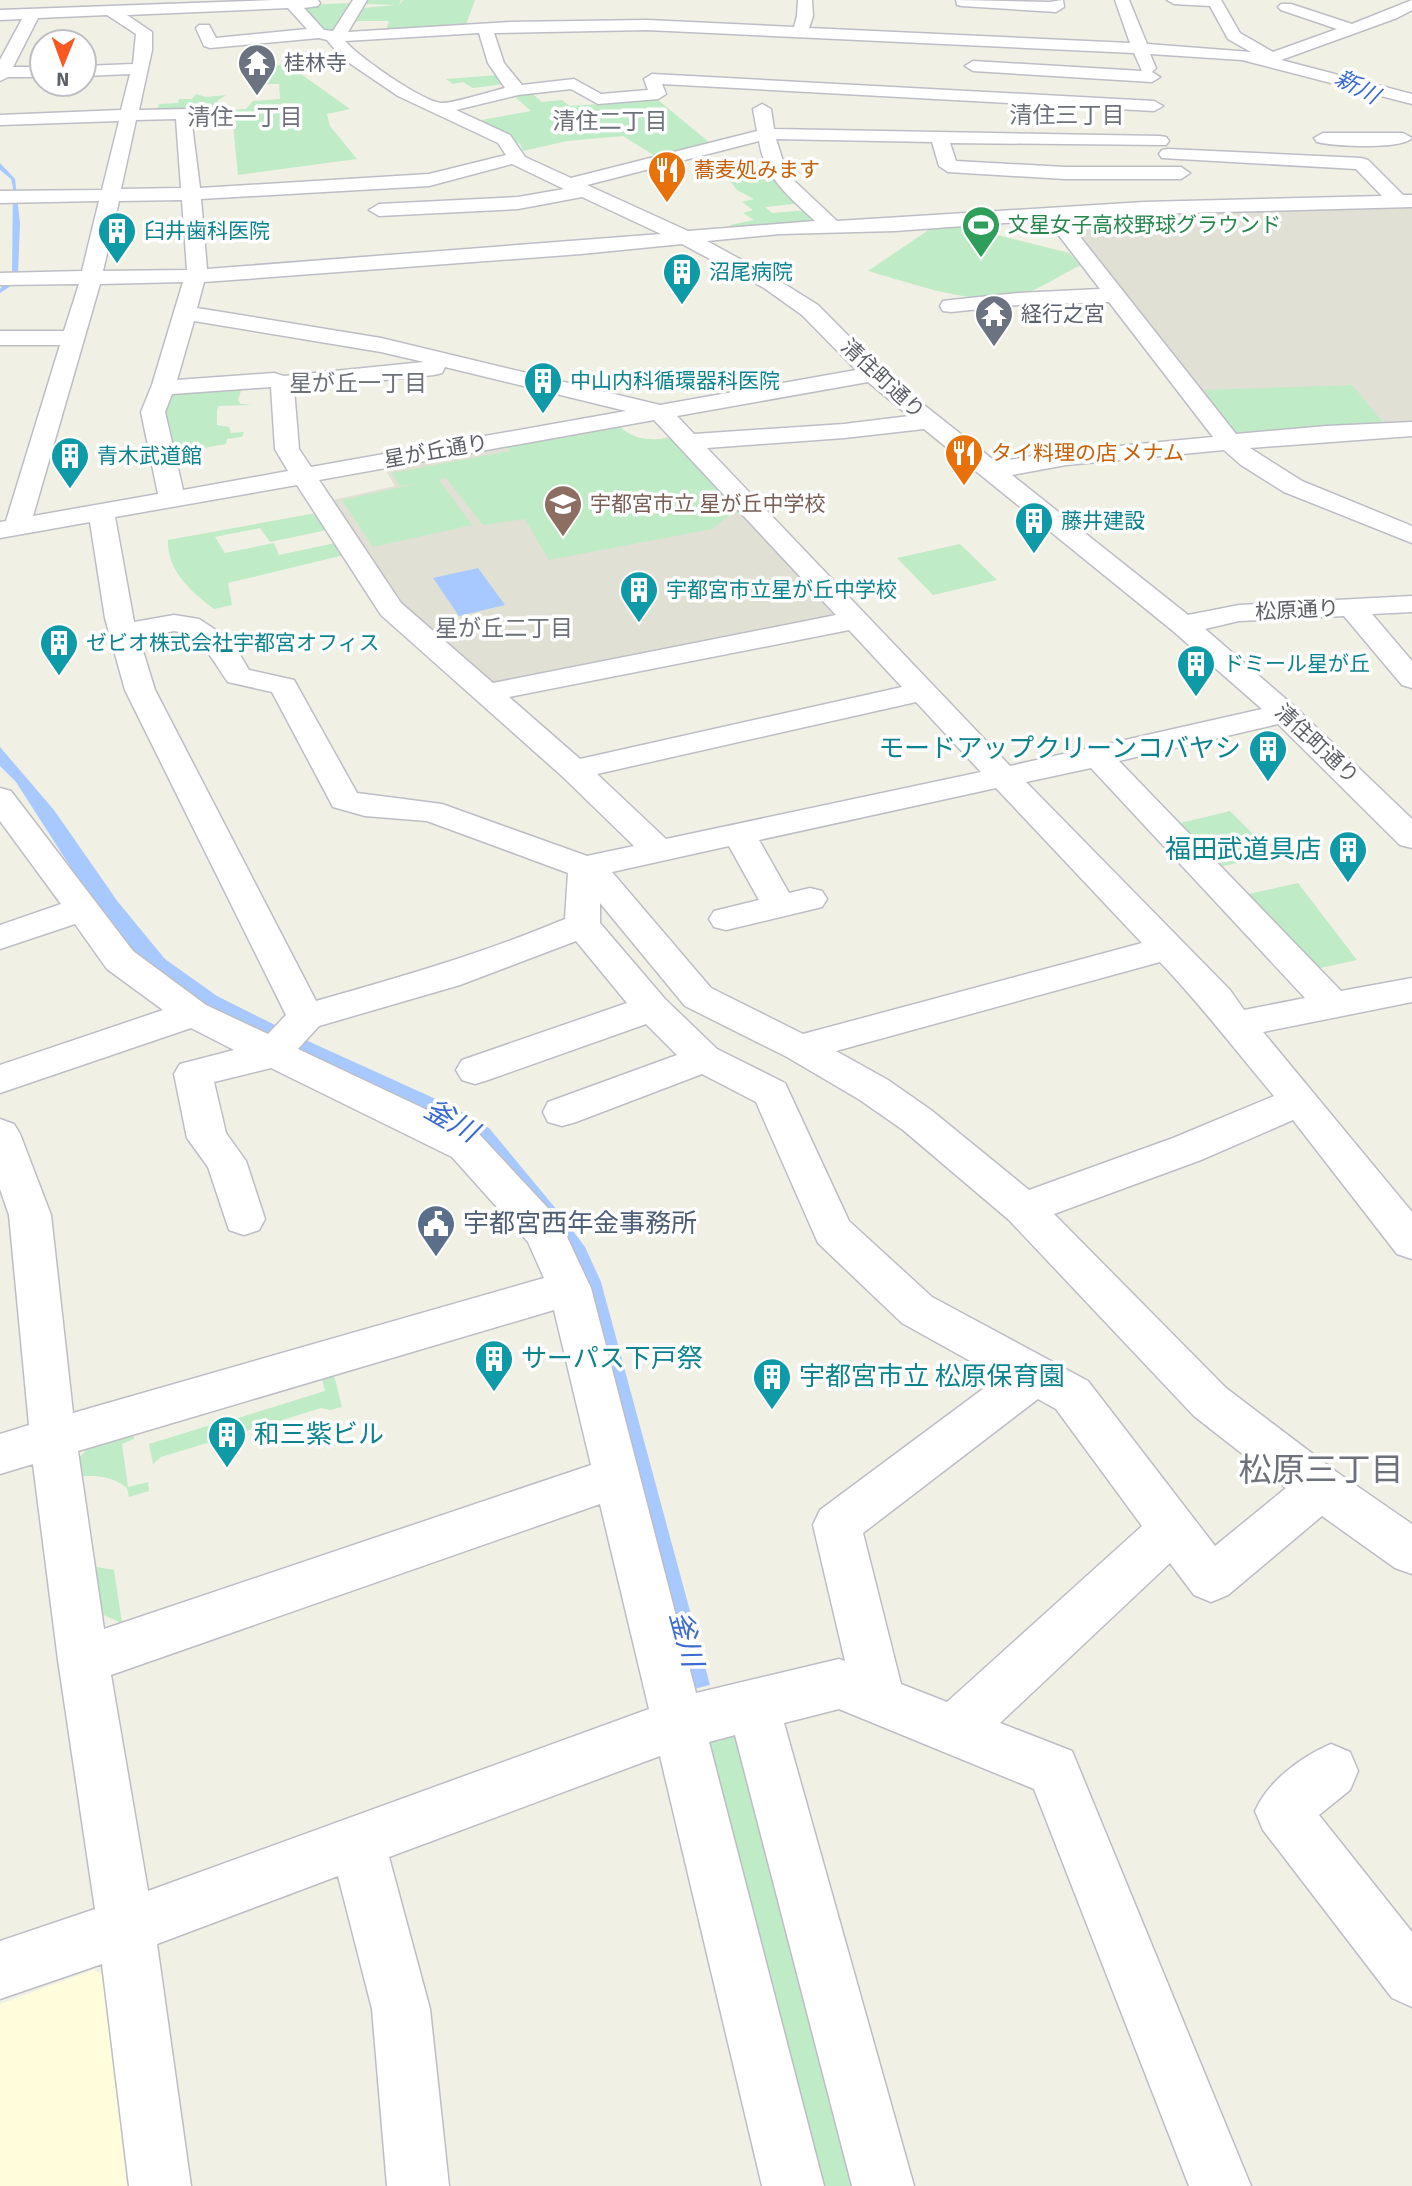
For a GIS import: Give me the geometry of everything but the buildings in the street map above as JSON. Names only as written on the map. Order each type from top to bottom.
[{"type":"street","points":[[0,15],[74,12],[108,7],[378,0]]},
{"type":"street","points":[[805,0],[805,16],[774,59],[759,88],[775,169],[788,186],[832,227]]},
{"type":"street","points":[[307,20],[198,28],[210,43],[328,35],[486,30],[511,20],[793,31],[1056,7],[1056,0]]},
{"type":"street","points":[[1122,0],[1152,77],[1154,106],[1166,139],[1181,173],[1203,206]]},
{"type":"street","points":[[1174,0],[1211,1],[1234,36],[1321,93]]},
{"type":"street","points":[[328,35],[348,1]]},
{"type":"street","name":"清住町通り","points":[[289,2],[348,55],[404,92],[503,139],[509,143],[514,158],[682,236],[800,302],[821,319],[872,374],[1183,625],[1284,713],[1412,838]]},
{"type":"street","points":[[1266,59],[1392,15],[1412,4]]},
{"type":"street","points":[[8,528],[90,278],[127,115],[150,32],[108,7]]},
{"type":"street","points":[[631,45],[651,7]]},
{"type":"street","points":[[1286,7],[1351,29]]},
{"type":"street","points":[[28,73],[1,74],[7,54],[32,14]]},
{"type":"street","points":[[962,16],[1139,48],[1266,59],[1412,99]]},
{"type":"street","points":[[687,47],[697,26]]},
{"type":"street","points":[[486,30],[493,58],[505,81],[518,90]]},
{"type":"street","points":[[958,65],[1152,77]]},
{"type":"street","points":[[98,71],[141,69]]},
{"type":"street","points":[[439,109],[518,90],[574,84],[598,99],[759,88],[1154,106]]},
{"type":"street","points":[[0,120],[184,113],[196,276],[163,388],[153,412],[172,498]]},
{"type":"street","points":[[1379,125],[1407,141]]},
{"type":"street","points":[[377,211],[517,203],[767,134],[1166,139],[1361,164],[1405,201]]},
{"type":"street","points":[[939,137],[948,166],[1065,173],[1181,173]]},
{"type":"street","points":[[1301,138],[1407,141]]},
{"type":"street","points":[[4,197],[191,194],[429,180],[514,158]]},
{"type":"street","points":[[370,184],[382,230]]},
{"type":"street","points":[[10,279],[196,276],[581,248],[682,236],[1203,206],[1405,201]]},
{"type":"street","points":[[1051,214],[1231,443],[1252,464],[1309,494],[1412,535]]},
{"type":"street","points":[[951,306],[1018,299],[1116,295]]},
{"type":"street","points":[[186,313],[330,335],[471,365],[660,412],[1002,776],[1217,999],[1235,1025],[1300,1101],[1412,1242]]},
{"type":"street","points":[[21,317],[75,330]]},
{"type":"street","points":[[0,338],[75,330]]},
{"type":"street","points":[[163,388],[274,380],[282,383],[471,365]]},
{"type":"street","name":"星が丘通り","points":[[8,528],[872,374]]},
{"type":"street","points":[[282,383],[287,448],[346,545],[391,609],[574,770],[658,850]]},
{"type":"street","points":[[688,442],[844,431],[929,421]]},
{"type":"street","points":[[990,471],[1066,458],[1327,433],[1412,429]]},
{"type":"street","points":[[101,511],[123,633],[140,690],[306,1017]]},
{"type":"street","name":"松原通り","points":[[1183,625],[1239,613],[1412,604]]},
{"type":"street","points":[[1351,607],[1407,667]]},
{"type":"street","points":[[487,693],[855,620]]},
{"type":"street","points":[[123,633],[174,623],[188,625],[221,646],[238,676],[285,686],[344,800],[365,806],[431,811],[585,867],[595,874],[698,997],[800,1048],[874,1090],[917,1120],[1023,1209],[1210,1402],[1321,1488],[1412,1552]]},
{"type":"street","points":[[574,770],[923,691]]},
{"type":"street","points":[[585,867],[1098,757],[1284,713]]},
{"type":"street","points":[[1098,757],[1333,1006]]},
{"type":"street","points":[[5,814],[83,909],[120,960],[193,1014],[466,1146],[544,1232],[570,1289],[618,1477],[716,1714],[883,2186]]},
{"type":"street","points":[[726,919],[795,903],[737,833]]},
{"type":"street","points":[[585,867],[582,925],[652,1008],[704,1059],[771,1093],[833,1231],[917,1310],[1072,1395],[1211,1579],[1321,1488]]},
{"type":"street","points":[[0,937],[83,909]]},
{"type":"street","points":[[244,1219],[226,1161],[207,1138],[193,1074],[271,1054],[306,1017],[447,976],[531,947],[582,925]]},
{"type":"street","points":[[800,1048],[1167,948]]},
{"type":"street","points":[[1235,1025],[1412,990]]},
{"type":"street","points":[[475,1070],[652,1008]]},
{"type":"street","points":[[0,1079],[193,1014]]},
{"type":"street","points":[[562,1112],[704,1059]]},
{"type":"street","points":[[1023,1209],[1187,1149],[1300,1101]]},
{"type":"street","points":[[0,1134],[30,1215],[53,1438],[83,1660],[126,1927],[160,2186]]},
{"type":"street","points":[[0,1454],[570,1289]]},
{"type":"street","points":[[880,1701],[837,1525],[1036,1375]]},
{"type":"street","points":[[83,1660],[618,1477]]},
{"type":"street","points":[[954,1730],[1173,1529]]},
{"type":"street","points":[[0,1970],[716,1714],[839,1684],[1053,1770],[1220,2186]]},
{"type":"street","points":[[716,1714],[793,2186]]},
{"type":"street","points":[[1331,1772],[1282,1811],[1412,1978]]},
{"type":"street","points":[[357,1842],[401,2009],[418,2186]]},
{"type":"shaded area","points":[[1412,205],[1412,425],[1236,438],[1114,279],[1060,215]]},
{"type":"shaded area","name":"宇都宮市立 星が丘中学校","points":[[614,422],[627,435],[650,441],[673,436],[846,616],[495,687],[406,610],[370,564],[333,500],[395,486],[381,463]]},
{"type":"shaded area","points":[[93,1970],[114,1980],[139,2186],[0,2186],[0,2004]]},
{"type":"green space","points":[[368,0],[401,0],[399,5],[403,0],[475,0],[464,30],[385,34],[389,21],[355,21],[363,8],[395,5],[366,4]]},
{"type":"green space","points":[[352,3],[334,33],[324,34],[301,5]]},
{"type":"green space","points":[[287,64],[350,109],[327,114],[330,126],[357,159],[238,175],[233,125],[213,118],[211,111],[246,109],[253,101],[280,99],[279,84],[265,84],[261,68]]},
{"type":"green space","points":[[498,75],[504,84],[473,88],[463,82],[453,84],[446,79]]},
{"type":"green space","points":[[529,91],[542,102],[562,100],[570,106],[658,100],[710,143],[662,157],[655,156],[623,136],[567,141],[523,151],[520,144],[476,121],[531,111],[512,94]]},
{"type":"green space","points":[[196,94],[206,97],[226,95],[218,100],[217,110],[156,112],[159,104],[178,103],[179,99],[192,99]]},
{"type":"green space","points":[[775,175],[803,203],[765,207],[772,213],[810,210],[822,224],[733,230],[730,225],[754,220],[743,213],[753,210],[742,202],[754,199],[737,190],[730,181]]},
{"type":"green space","name":"文星女子高校野球グラウンド","points":[[958,225],[1069,253],[1081,265],[1045,285],[1005,298],[945,293],[868,271],[933,227]]},
{"type":"green space","points":[[1352,385],[1383,422],[1236,432],[1204,390]]},
{"type":"green space","points":[[237,387],[241,391],[238,400],[241,404],[252,405],[219,406],[217,425],[229,427],[231,433],[244,432],[242,437],[227,439],[226,444],[192,450],[189,447],[170,448],[164,441],[164,396],[184,394],[185,391]]},
{"type":"green space","points":[[617,424],[637,437],[675,438],[746,512],[729,515],[712,529],[549,560],[525,519],[483,525],[446,478],[439,480],[472,525],[373,547],[342,500],[420,483],[400,486],[392,473],[510,451],[506,445]]},
{"type":"green space","points":[[316,513],[327,530],[270,542],[260,528],[215,537],[225,553],[274,543],[279,555],[335,543],[344,555],[228,583],[232,605],[214,609],[197,595],[176,571],[169,551],[168,540]]},
{"type":"green space","points":[[960,544],[997,580],[933,595],[897,558]]},
{"type":"green space","points":[[1230,811],[1274,855],[1205,870],[1164,827]]},
{"type":"green space","points":[[1298,883],[1357,960],[1302,972],[1231,898]]},
{"type":"green space","points":[[332,1367],[342,1407],[330,1410],[321,1408],[227,1437],[225,1422],[325,1391],[320,1370]]},
{"type":"green space","points":[[214,1424],[217,1440],[161,1457],[153,1464],[149,1444]]},
{"type":"green space","points":[[133,1427],[134,1439],[122,1444],[128,1487],[148,1482],[149,1491],[129,1497],[127,1488],[116,1481],[82,1476],[79,1458],[97,1438]]},
{"type":"green space","points":[[92,1566],[114,1570],[122,1623],[99,1613]]},
{"type":"green space","points":[[746,1721],[873,2186],[809,2186],[692,1734]]},
{"type":"water","points":[[0,163],[15,179],[20,223],[18,274],[14,284],[0,293],[0,289],[12,274],[13,188],[11,179],[0,170]]},
{"type":"water","points":[[478,568],[505,605],[459,616],[433,578]]},
{"type":"water","points":[[0,747],[54,810],[118,902],[165,959],[217,996],[275,1025],[264,1038],[204,1010],[118,941],[16,782],[0,766]]},
{"type":"water","name":"釜川","points":[[299,1037],[449,1105],[489,1128],[585,1247],[601,1282],[710,1685],[686,1691],[584,1289],[474,1140],[287,1049]]},
{"type":"place","name":"桂林寺","points":[[257,97]]},
{"type":"place","name":"蕎麦処みます","points":[[667,204]]},
{"type":"place","name":"文星女子高校野球グラウンド","points":[[981,259]]},
{"type":"place","name":"臼井歯科医院","points":[[117,265]]},
{"type":"place","name":"沼尾病院","points":[[682,306]]},
{"type":"place","name":"経行之宮","points":[[994,348]]},
{"type":"place","name":"中山内科循環器科医院","points":[[543,415]]},
{"type":"place","name":"タイ料理の店 メナム","points":[[964,487]]},
{"type":"place","name":"青木武道館","points":[[70,490]]},
{"type":"place","name":"宇都宮市立 星が丘中学校","points":[[563,538]]},
{"type":"place","name":"藤井建設","points":[[1034,555]]},
{"type":"place","name":"宇都宮市立星が丘中学校","points":[[639,624]]},
{"type":"place","name":"ゼビオ株式会社宇都宮オフィス","points":[[59,677]]},
{"type":"place","name":"ドミール星が丘","points":[[1196,698]]},
{"type":"place","name":"モードアップクリーンコバヤシ","points":[[1268,783]]},
{"type":"place","name":"福田武道具店","points":[[1348,884]]},
{"type":"place","name":"宇都宮西年金事務所","points":[[436,1258]]},
{"type":"place","name":"サーパス下戸祭","points":[[494,1393]]},
{"type":"place","name":"宇都宮市立 松原保育園","points":[[772,1411]]},
{"type":"place","name":"和三紫ビル","points":[[227,1469]]},
{"type":"district","name":"清住三丁目","points":[[1067,115]]},
{"type":"district","name":"清住一丁目","points":[[245,117]]},
{"type":"district","name":"清住二丁目","points":[[610,121]]},
{"type":"district","name":"星が丘一丁目","points":[[358,383]]},
{"type":"district","name":"星が丘二丁目","points":[[504,628]]},
{"type":"district","name":"松原三丁目","points":[[1321,1470]]},
{"type":"water label","name":"新川","points":[[1357,87]]}]
